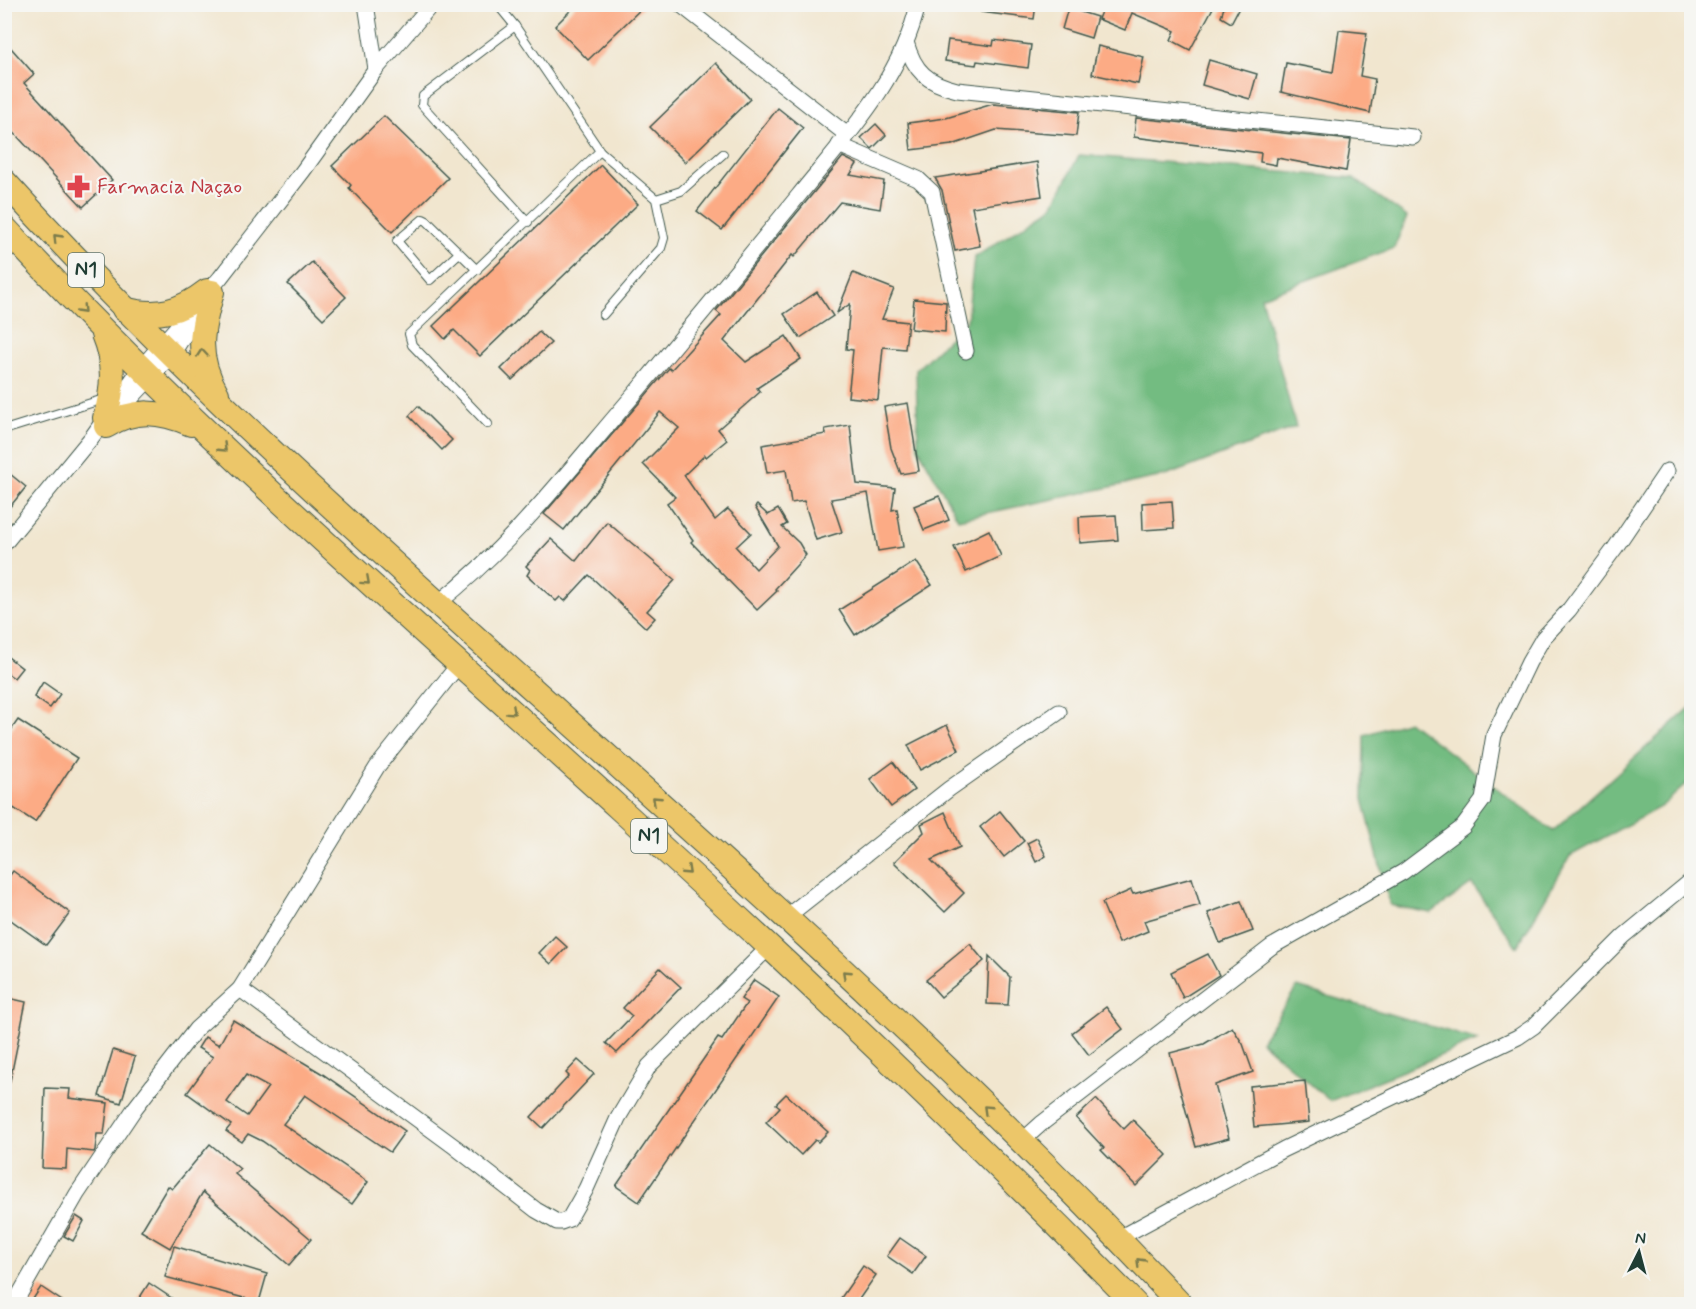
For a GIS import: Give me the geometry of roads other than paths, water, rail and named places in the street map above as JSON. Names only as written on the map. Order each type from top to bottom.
[{"type":"main road","name":"N1","points":[[4,181],[165,350],[437,604],[785,918],[1021,1142],[1180,1305]]},
{"type":"main road","name":"N1","points":[[4,227],[145,374],[264,488],[769,947],[946,1113],[1135,1305]]},
{"type":"main road","points":[[124,309],[141,314],[165,313],[187,305],[213,287]]},
{"type":"main road","points":[[213,287],[203,326],[201,355],[210,381],[225,406]]},
{"type":"main road","points":[[101,329],[111,358],[104,419],[151,412],[173,416],[203,429]]},
{"type":"street","points":[[366,4],[376,69]]},
{"type":"street","points":[[4,544],[104,419],[165,350],[303,171],[376,69],[432,4]]},
{"type":"street","points":[[680,4],[842,140],[918,179],[932,192],[966,351]]},
{"type":"street","points":[[437,604],[494,556],[565,477],[730,281],[873,99],[906,42],[918,4]]},
{"type":"street","points":[[906,42],[911,59],[926,79],[957,90],[1413,137]]},
{"type":"street","points":[[1021,1142],[1041,1124],[1271,947],[1403,872],[1463,826],[1483,800],[1494,735],[1529,662],[1543,638],[1569,610],[1615,548],[1667,471]]},
{"type":"street","points":[[14,1305],[77,1194],[135,1108],[196,1029],[240,988],[377,767],[459,664]]},
{"type":"street","points":[[785,918],[948,789],[1059,712]]},
{"type":"street","points":[[1117,1239],[1284,1149],[1518,1037],[1534,1026],[1624,936],[1692,880]]},
{"type":"street","points":[[240,988],[456,1147],[536,1210],[561,1222],[569,1219],[586,1189],[618,1118],[649,1066],[769,947]]},
{"type":"lane","points":[[497,4],[515,26],[600,151],[656,199],[664,238],[661,248],[603,315]]},
{"type":"lane","points":[[515,26],[423,96],[422,105],[528,222]]},
{"type":"lane","points":[[489,424],[409,339],[414,328],[600,151]]},
{"type":"lane","points":[[656,199],[681,191],[723,154]]},
{"type":"lane","points":[[459,253],[430,280],[397,242],[423,219],[459,253],[477,270]]},
{"type":"lane","points":[[4,430],[104,419]]},
{"type":"place","name":"Farmacia Naçao","points":[[79,187]]}]
